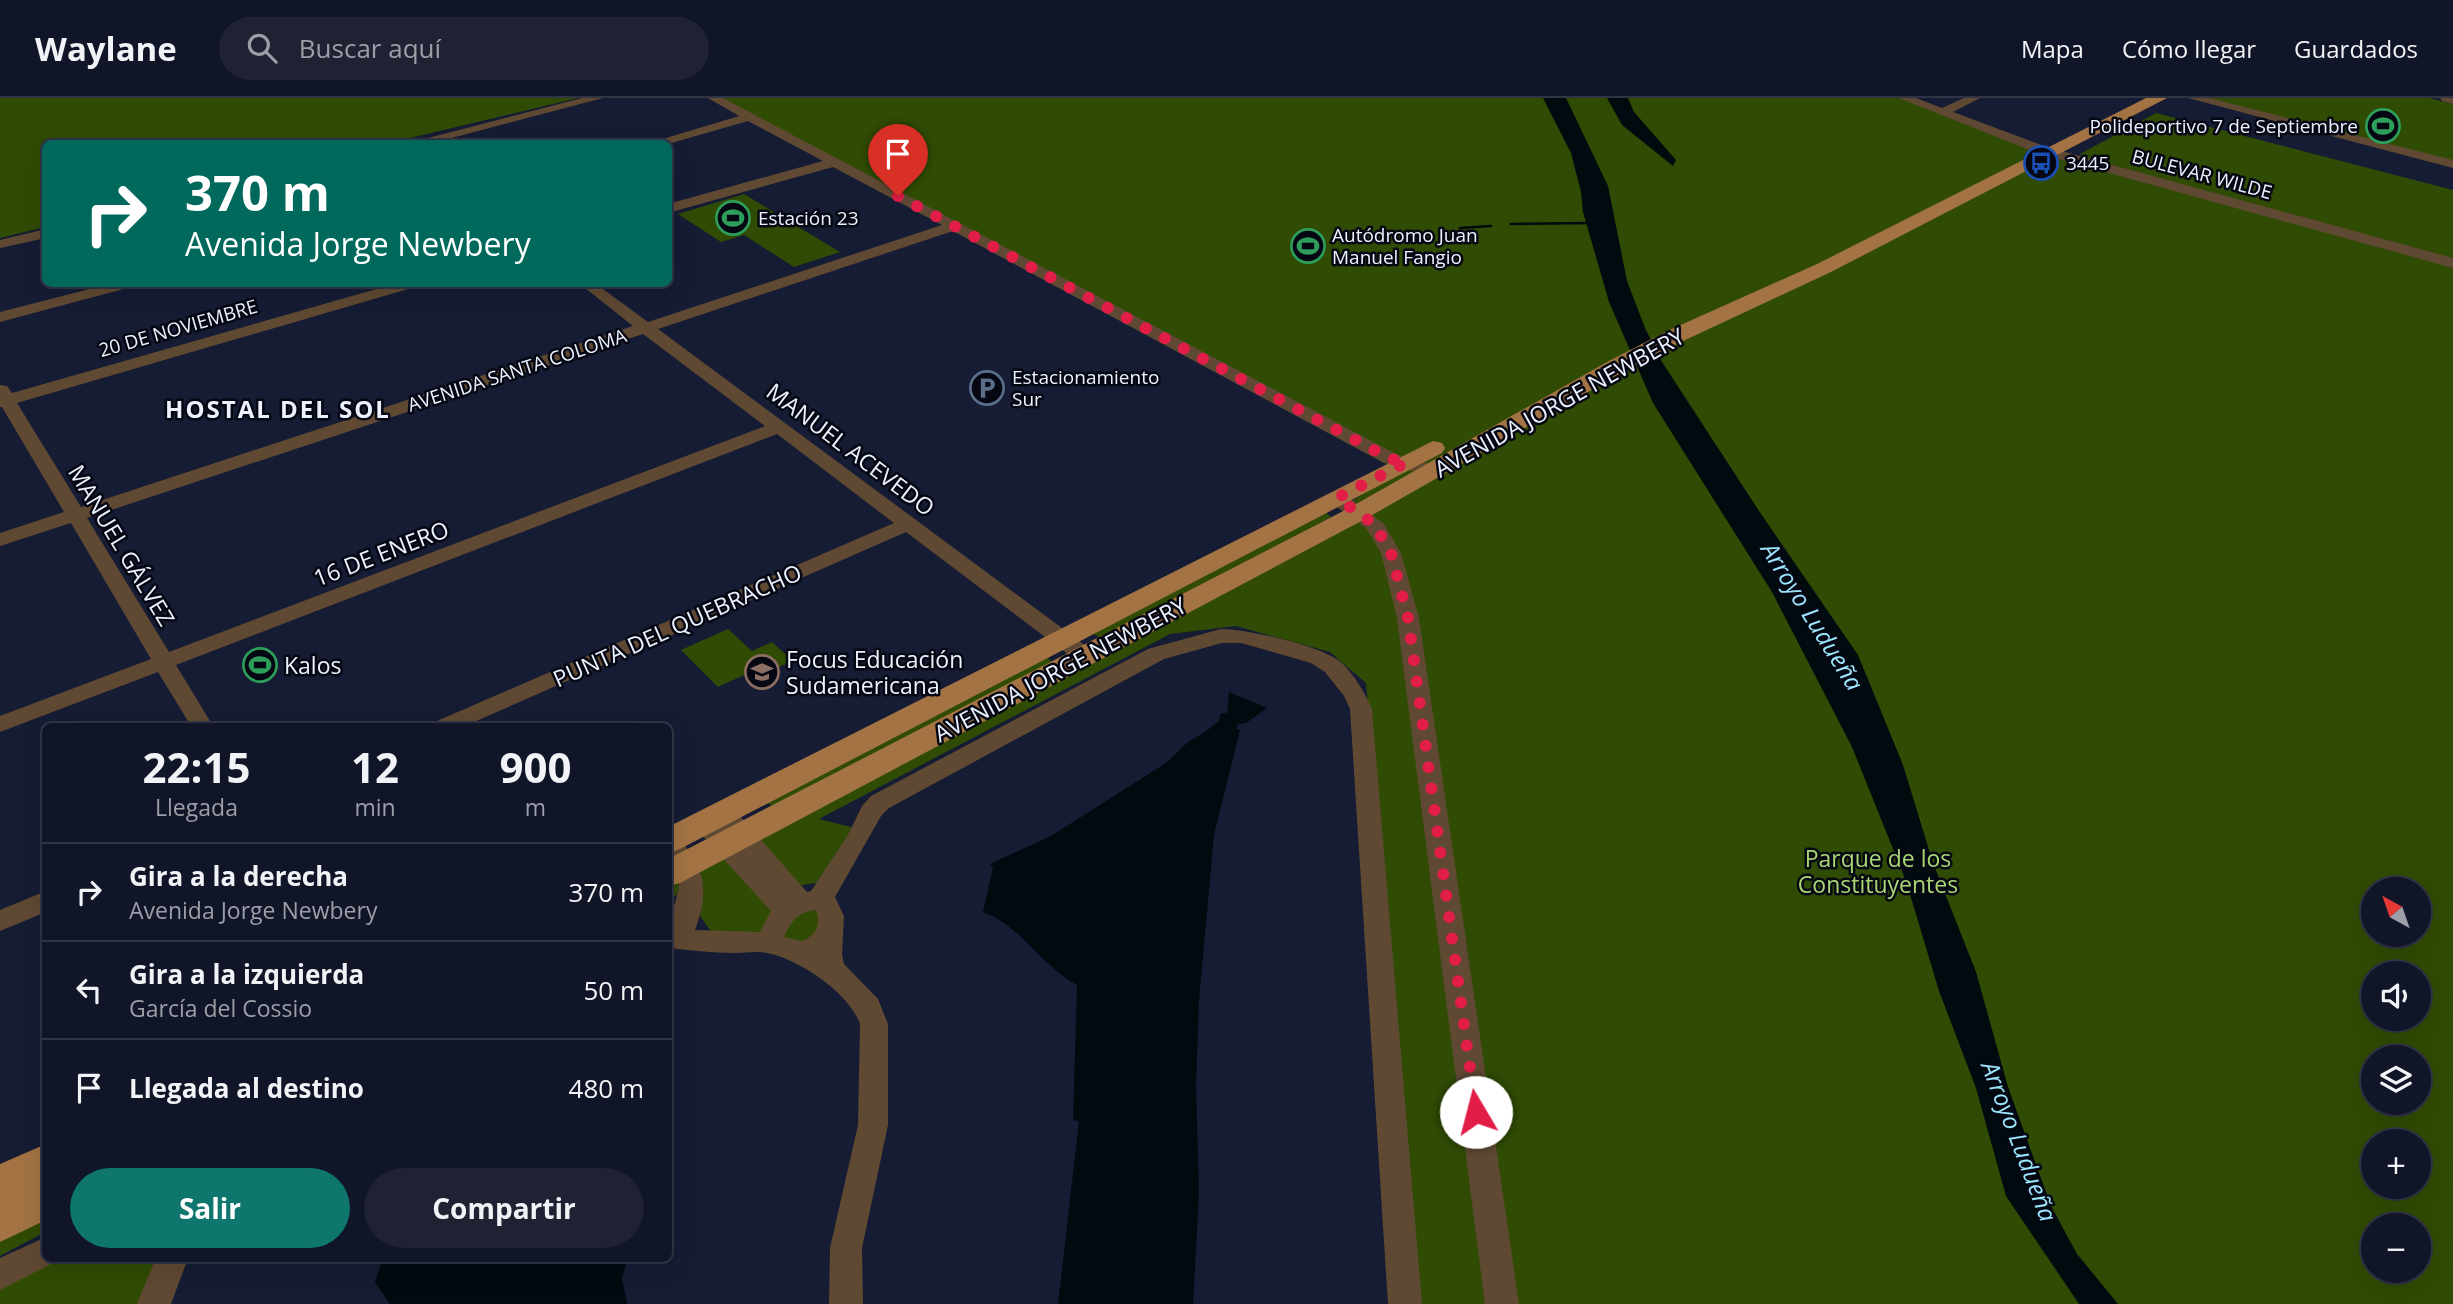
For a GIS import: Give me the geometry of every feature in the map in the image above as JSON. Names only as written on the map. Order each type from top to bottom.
[{"type":"main road","name":"AVENIDA JORGE NEWBERY","points":[[1348,506],[1407,462],[1670,331],[1824,268],[2042,150],[2131,98]]},
{"type":"main road","name":"AVENIDA JORGE NEWBERY","points":[[2042,150],[2159,98]]},
{"type":"main road","name":"AVENIDA JORGE NEWBERY","points":[[673,855],[1348,506],[1433,471],[1612,361]]},
{"type":"main road","points":[[0,1184],[42,1163]]},
{"type":"main road","points":[[0,1223],[42,1201]]},
{"type":"street","points":[[427,140],[597,98]]},
{"type":"street","points":[[714,98],[1391,459],[1433,471]]},
{"type":"street","name":"BULEVAR WILDE","points":[[1905,98],[2042,150],[2453,263]]},
{"type":"street","points":[[1943,113],[1974,98]]},
{"type":"street","points":[[2194,98],[2453,164]]},
{"type":"street","points":[[2446,98],[2453,100]]},
{"type":"street","points":[[667,140],[751,117]]},
{"type":"street","points":[[672,208],[835,162]]},
{"type":"street","name":"AVENIDA SANTA COLOMA","points":[[0,540],[954,226]]},
{"type":"street","points":[[0,244],[42,234]]},
{"type":"street","points":[[0,317],[114,287]]},
{"type":"street","name":"20 DE NOVIEMBRE","points":[[2,397],[398,287]]},
{"type":"street","name":"MANUEL ACEVEDO","points":[[591,287],[1073,648]]},
{"type":"street","name":"MANUEL GÁLVEZ","points":[[2,397],[200,723]]},
{"type":"street","name":"16 DE ENERO","points":[[0,724],[779,427]]},
{"type":"street","points":[[1348,506],[1374,524],[1391,553],[1408,618],[1502,1304]]},
{"type":"street","name":"PUNTA DEL QUEBRACHO","points":[[452,723],[908,524]]},
{"type":"street","points":[[779,946],[802,904],[859,837],[871,812],[880,802],[1156,654],[1221,636],[1242,636],[1319,659],[1333,667],[1354,694],[1361,709],[1405,1304]]},
{"type":"street","points":[[724,829],[802,904],[827,906],[832,918],[827,953],[835,974]]},
{"type":"street","points":[[673,855],[693,886],[692,904],[673,938],[779,946],[806,953],[818,948],[831,934]]},
{"type":"street","points":[[0,921],[42,903]]},
{"type":"street","points":[[779,946],[813,960],[835,974],[868,1007],[873,1024],[873,1125],[846,1248],[846,1304]]},
{"type":"street","points":[[0,1275],[42,1253]]},
{"type":"street","points":[[154,1304],[170,1262]]},
{"type":"green space","points":[[0,98],[578,98],[402,140],[42,140],[42,228],[0,238]]},
{"type":"green space","name":"Parque de los Constituyentes","points":[[714,98],[1905,98],[2042,150],[2453,263],[2453,1304],[1421,1304],[1366,683],[1330,652],[1236,626],[1170,634],[819,819],[851,827],[854,833],[816,883],[797,886],[775,907],[767,928],[758,933],[713,934],[700,916],[701,882],[672,897],[672,872],[1358,513],[1347,504],[1402,470],[1391,459]]},
{"type":"green space","name":"Polideportivo 7 de Septiembre","points":[[2204,98],[2429,98],[2453,104],[2453,162]]},
{"type":"green space","points":[[2156,113],[2453,190],[2453,259],[2082,157],[2080,154]]},
{"type":"green space","points":[[744,194],[840,252],[794,267],[744,235],[721,242],[678,214]]},
{"type":"green space","points":[[1325,512],[1331,517],[1100,638],[1092,633]]},
{"type":"green space","points":[[728,629],[752,651],[772,642],[793,661],[772,670],[766,665],[718,687],[681,650]]},
{"type":"green space","points":[[1047,657],[1052,662],[773,807],[768,803]]},
{"type":"green space","points":[[819,900],[818,948],[769,942],[778,921]]},
{"type":"green space","points":[[42,1201],[42,1234],[0,1256],[0,1223]]},
{"type":"green space","points":[[42,1260],[162,1262],[146,1304],[0,1304],[0,1281]]},
{"type":"water","name":"Arroyo Ludueña","points":[[1543,98],[1566,98],[1608,186],[1627,281],[1645,328],[1662,362],[1761,514],[1858,655],[1903,765],[1933,863],[1976,972],[2008,1087],[2051,1206],[2077,1254],[2118,1304],[2079,1304],[2006,1196],[1976,1088],[1939,991],[1906,881],[1852,747],[1772,592],[1653,403],[1609,302],[1583,212],[1571,153]]},
{"type":"water","points":[[1607,98],[1628,98],[1634,112],[1676,160],[1673,166],[1622,125]]},
{"type":"water","points":[[1229,692],[1267,708],[1246,723],[1238,724],[1236,729],[1240,730],[1214,835],[1199,1000],[1196,1086],[1199,1192],[1193,1304],[1058,1304],[1079,1121],[1073,1120],[1077,985],[1053,968],[1009,927],[983,912],[993,867],[990,864],[1051,836],[1166,763],[1188,742],[1219,721],[1221,713],[1227,714]]},
{"type":"water","points":[[382,1262],[627,1262],[622,1278],[627,1304],[390,1304],[375,1282]]},
{"type":"waterway","points":[[1511,224],[1591,223]]},
{"type":"waterway","points":[[1460,228],[1491,226]]},
{"type":"place","name":"Polideportivo 7 de Septiembre","points":[[2383,126]]},
{"type":"place","name":"3445","points":[[2041,163]]},
{"type":"place","name":"Estación 23","points":[[733,218]]},
{"type":"place","name":"Autódromo Juan Manuel Fangio","points":[[1308,246]]},
{"type":"place","name":"Estacionamiento Sur","points":[[987,388]]},
{"type":"place","name":"Kalos","points":[[260,665]]},
{"type":"place","name":"Focus Educación Sudamericana","points":[[762,672]]},
{"type":"district","name":"HOSTAL DEL SOL","points":[[278,408]]},
{"type":"route","points":[[898,196],[1391,459],[1407,462],[1337,498],[1374,524],[1391,553],[1408,618],[1476,1112]]}]
